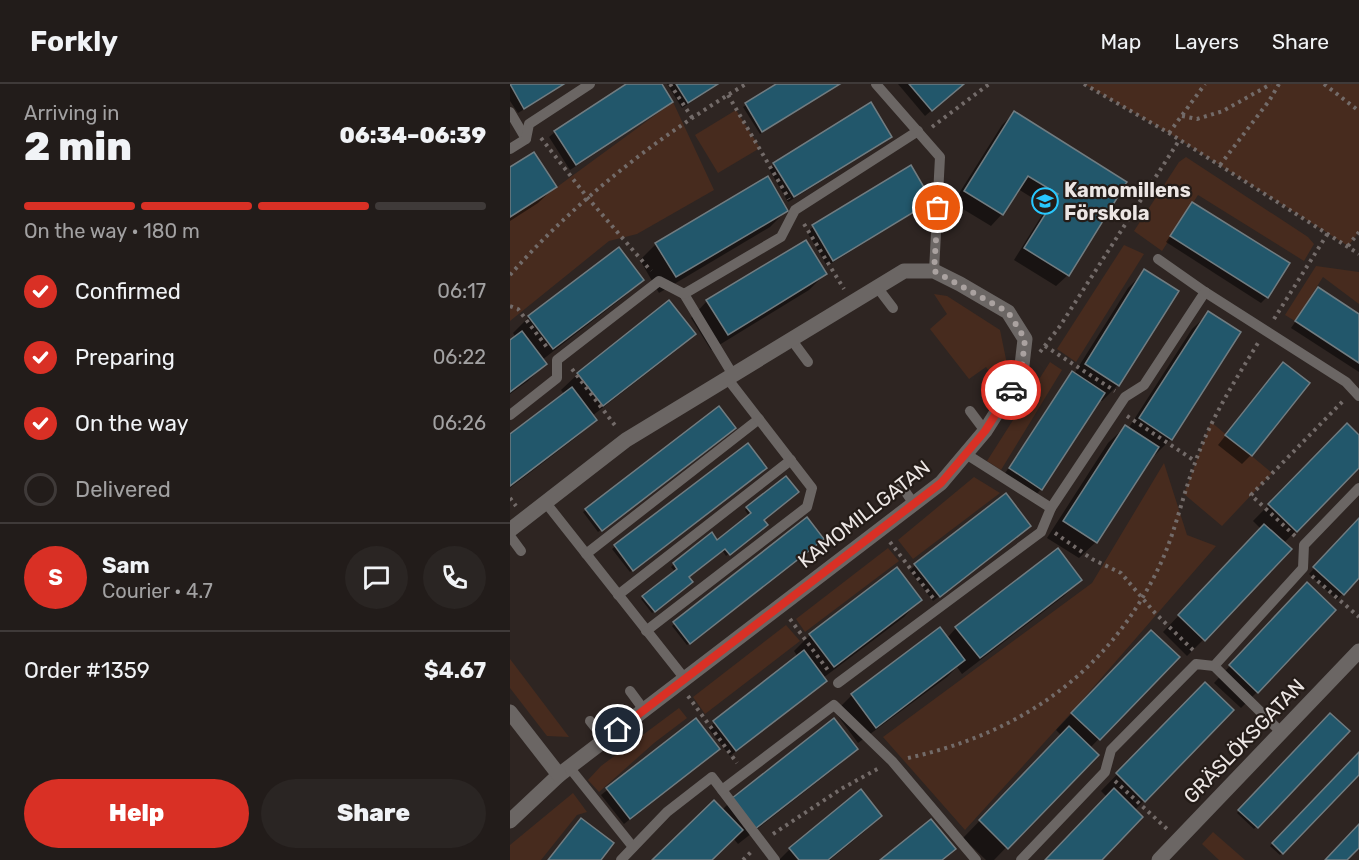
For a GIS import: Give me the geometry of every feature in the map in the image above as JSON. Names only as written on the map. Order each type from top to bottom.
[{"type":"street","name":"KAMOMILLGATAN","points":[[510,531],[626,440],[903,271],[934,271],[1008,312],[1025,339],[1021,375],[985,431],[941,483],[564,771],[510,822]]},
{"type":"street","name":"GRÄSLÖKSGATAN","points":[[1159,860],[1359,651]]},
{"type":"street","points":[[510,712],[564,771]]},
{"type":"lane","points":[[510,149],[526,139],[529,124],[590,84]]},
{"type":"lane","points":[[876,84],[940,157],[934,271]]},
{"type":"lane","points":[[510,112],[526,139]]},
{"type":"lane","points":[[684,294],[781,237],[795,210],[919,133]]},
{"type":"lane","points":[[1158,259],[1205,292],[1346,382],[1356,393]]},
{"type":"lane","points":[[510,415],[556,378],[559,358],[660,281],[684,294],[730,376],[759,419],[812,488],[807,507],[646,631]]},
{"type":"lane","points":[[877,287],[893,308]]},
{"type":"lane","points":[[838,683],[1041,532],[1051,508],[1125,397],[1144,386],[1205,292]]},
{"type":"lane","points":[[791,339],[808,362]]},
{"type":"lane","points":[[970,411],[985,431]]},
{"type":"lane","points":[[586,554],[759,419]]},
{"type":"lane","points":[[966,454],[1051,508]]},
{"type":"lane","points":[[618,595],[791,460]]},
{"type":"lane","points":[[900,484],[914,504]]},
{"type":"lane","points":[[1214,666],[1303,568],[1304,545],[1359,488]]},
{"type":"lane","points":[[546,503],[682,681]]},
{"type":"lane","points":[[510,536],[521,551]]},
{"type":"lane","points":[[1021,860],[1105,772],[1111,750],[1196,663],[1214,666],[1281,732]]},
{"type":"lane","points":[[630,691],[644,710]]},
{"type":"lane","points":[[722,790],[834,705],[892,761],[976,860]]},
{"type":"lane","points":[[591,721],[605,740]]},
{"type":"lane","points":[[564,771],[633,847]]},
{"type":"lane","points":[[621,860],[667,812],[712,777],[775,860]]},
{"type":"path","points":[[670,84],[693,119]]},
{"type":"path","points":[[510,274],[587,197],[627,164],[746,84]]},
{"type":"path","points":[[919,133],[989,84]]},
{"type":"path","points":[[1084,84],[1093,86],[1169,132],[1359,254]]},
{"type":"path","points":[[1169,132],[1205,84]]},
{"type":"path","points":[[1182,116],[1197,119],[1223,111],[1271,84]]},
{"type":"path","points":[[1220,165],[1269,101],[1279,84]]},
{"type":"path","points":[[1324,84],[1359,111]]},
{"type":"path","points":[[529,124],[587,197],[660,281]]},
{"type":"path","points":[[1039,353],[1060,326],[1180,139]]},
{"type":"path","points":[[1348,246],[1359,232]]},
{"type":"path","points":[[742,860],[760,843],[841,789],[892,761],[952,746],[1001,728],[1063,690],[1088,668],[1115,637],[1142,598],[1160,566],[1195,461],[1211,422],[1233,383],[1328,233]]},
{"type":"path","points":[[510,306],[518,309],[626,440]]},
{"type":"path","points":[[1045,346],[1125,397]]},
{"type":"path","points":[[1304,545],[1251,495],[1356,393]]},
{"type":"path","points":[[1117,409],[1195,461]]},
{"type":"path","points":[[1044,524],[1066,542],[1121,573],[1190,647],[1214,666]]},
{"type":"path","points":[[881,529],[940,607]]},
{"type":"path","points":[[1303,568],[1359,617]]},
{"type":"path","points":[[780,606],[838,683]]},
{"type":"path","points":[[682,681],[745,773]]},
{"type":"path","points":[[1105,772],[1172,833]]},
{"type":"shaded area","points":[[1084,84],[1359,84],[1359,232],[1348,246],[1169,133]]},
{"type":"shaded area","points":[[673,102],[714,190],[637,234],[609,241],[510,321],[510,217],[557,187]]},
{"type":"shaded area","points":[[736,110],[760,148],[718,173],[695,135]]},
{"type":"shaded area","points":[[1186,157],[1308,237],[1314,244],[1304,261],[1198,195],[1162,251],[1134,231],[1179,162]]},
{"type":"shaded area","points":[[1124,245],[1144,254],[1076,362],[1057,349]]},
{"type":"shaded area","points":[[1316,266],[1359,272],[1359,304],[1323,277],[1295,321],[1285,315]]},
{"type":"shaded area","points":[[934,294],[947,296],[1000,330],[1007,364],[995,379],[986,367],[969,379],[930,329],[947,314]]},
{"type":"shaded area","points":[[1050,362],[1062,370],[1001,470],[987,461]]},
{"type":"shaded area","points":[[1211,422],[1272,473],[1222,526],[1184,494]]},
{"type":"shaded area","points":[[1164,463],[1187,535],[1216,546],[1071,713],[965,830],[883,737],[1092,583]]},
{"type":"shaded area","points":[[974,477],[1000,493],[913,559],[898,540]]},
{"type":"shaded area","points":[[888,548],[899,561],[805,632],[796,619]]},
{"type":"shaded area","points":[[786,625],[800,641],[705,714],[693,697]]},
{"type":"shaded area","points":[[510,659],[569,737],[547,736],[510,688]]},
{"type":"shaded area","points":[[679,708],[687,718],[654,743],[599,792],[588,780],[601,766]]},
{"type":"shaded area","points":[[573,793],[587,812],[577,815],[541,860],[510,860],[510,845]]},
{"type":"shaded area","points":[[1213,832],[1245,860],[1219,860],[1202,844]]},
{"type":"building","points":[[510,84],[564,84],[524,109]]},
{"type":"building","points":[[626,84],[662,84],[673,102],[576,165],[554,131]]},
{"type":"building","points":[[676,84],[718,84],[688,103]]},
{"type":"building","points":[[776,84],[840,84],[762,132],[745,103]]},
{"type":"building","points":[[909,84],[964,84],[932,111]]},
{"type":"building","points":[[871,102],[892,137],[794,197],[773,163]]},
{"type":"building","points":[[1014,111],[1127,182],[1069,276],[1024,248],[1058,194],[1028,176],[1003,215],[964,191]]},
{"type":"building","points":[[534,152],[557,187],[510,217],[510,167]]},
{"type":"building","points":[[911,165],[932,201],[833,261],[812,225]]},
{"type":"building","points":[[768,176],[788,211],[676,277],[655,243]]},
{"type":"building","points":[[1192,202],[1290,263],[1268,298],[1170,236]]},
{"type":"building","points":[[806,240],[827,274],[728,335],[706,300]]},
{"type":"building","points":[[619,247],[644,280],[553,349],[528,316]]},
{"type":"building","points":[[1144,269],[1179,291],[1119,386],[1085,364]]},
{"type":"building","points":[[1318,287],[1359,314],[1359,363],[1295,321]]},
{"type":"building","points":[[669,300],[696,334],[603,406],[577,373]]},
{"type":"building","points":[[1208,311],[1241,332],[1172,440],[1139,418]]},
{"type":"building","points":[[522,331],[547,364],[510,392],[510,340]]},
{"type":"building","points":[[1283,362],[1310,383],[1252,456],[1225,435]]},
{"type":"building","points":[[1072,371],[1105,393],[1042,490],[1009,468]]},
{"type":"building","points":[[572,387],[597,420],[510,486],[510,434]]},
{"type":"building","points":[[719,406],[736,428],[602,531],[585,509]]},
{"type":"building","points":[[1347,423],[1359,435],[1359,468],[1297,532],[1268,504]]},
{"type":"building","points":[[1125,425],[1159,447],[1097,543],[1063,521]]},
{"type":"building","points":[[748,443],[767,468],[633,571],[614,545]]},
{"type":"building","points":[[786,476],[799,492],[764,520],[768,525],[730,555],[725,549],[689,577],[693,582],[655,612],[642,596],[677,569],[673,563],[712,532],[717,540],[751,513],[746,507]]},
{"type":"building","points":[[1006,493],[1031,526],[940,597],[914,564]]},
{"type":"building","points":[[807,517],[824,539],[690,644],[673,622]]},
{"type":"building","points":[[1359,518],[1359,578],[1344,595],[1313,567]]},
{"type":"building","points":[[1264,524],[1292,549],[1205,641],[1178,615]]},
{"type":"building","points":[[1058,548],[1082,580],[980,658],[955,627]]},
{"type":"building","points":[[897,567],[922,600],[834,667],[809,634]]},
{"type":"building","points":[[1307,582],[1336,610],[1258,693],[1229,665]]},
{"type":"building","points":[[940,627],[965,660],[876,728],[851,694]]},
{"type":"building","points":[[1151,630],[1180,657],[1100,740],[1071,713]]},
{"type":"building","points":[[804,650],[827,681],[736,751],[713,721]]},
{"type":"building","points":[[1205,682],[1234,710],[1145,802],[1116,773]]},
{"type":"building","points":[[1330,713],[1350,731],[1258,828],[1238,810]]},
{"type":"building","points":[[696,718],[720,749],[630,819],[606,788]]},
{"type":"building","points":[[834,718],[858,749],[755,829],[731,799]]},
{"type":"building","points":[[1069,726],[1099,755],[1008,849],[979,820]]},
{"type":"building","points":[[1359,752],[1359,775],[1283,854],[1272,843]]},
{"type":"building","points":[[1114,788],[1143,817],[1102,860],[1045,860]]},
{"type":"building","points":[[861,789],[882,816],[828,860],[799,860],[789,848]]},
{"type":"building","points":[[714,800],[743,830],[712,860],[652,860]]},
{"type":"building","points":[[581,818],[614,843],[601,860],[548,860]]},
{"type":"building","points":[[931,819],[956,849],[942,860],[880,860]]},
{"type":"building","points":[[1359,824],[1359,848],[1347,860],[1325,860]]},
{"type":"way so far","points":[[938,208],[934,271],[1008,312],[1025,339],[1021,375],[1011,390]]},
{"type":"place","name":"Kamomillens Förskola","points":[[1045,201]]},
{"type":"route","points":[[618,730],[941,483],[985,431],[1011,390]]}]
